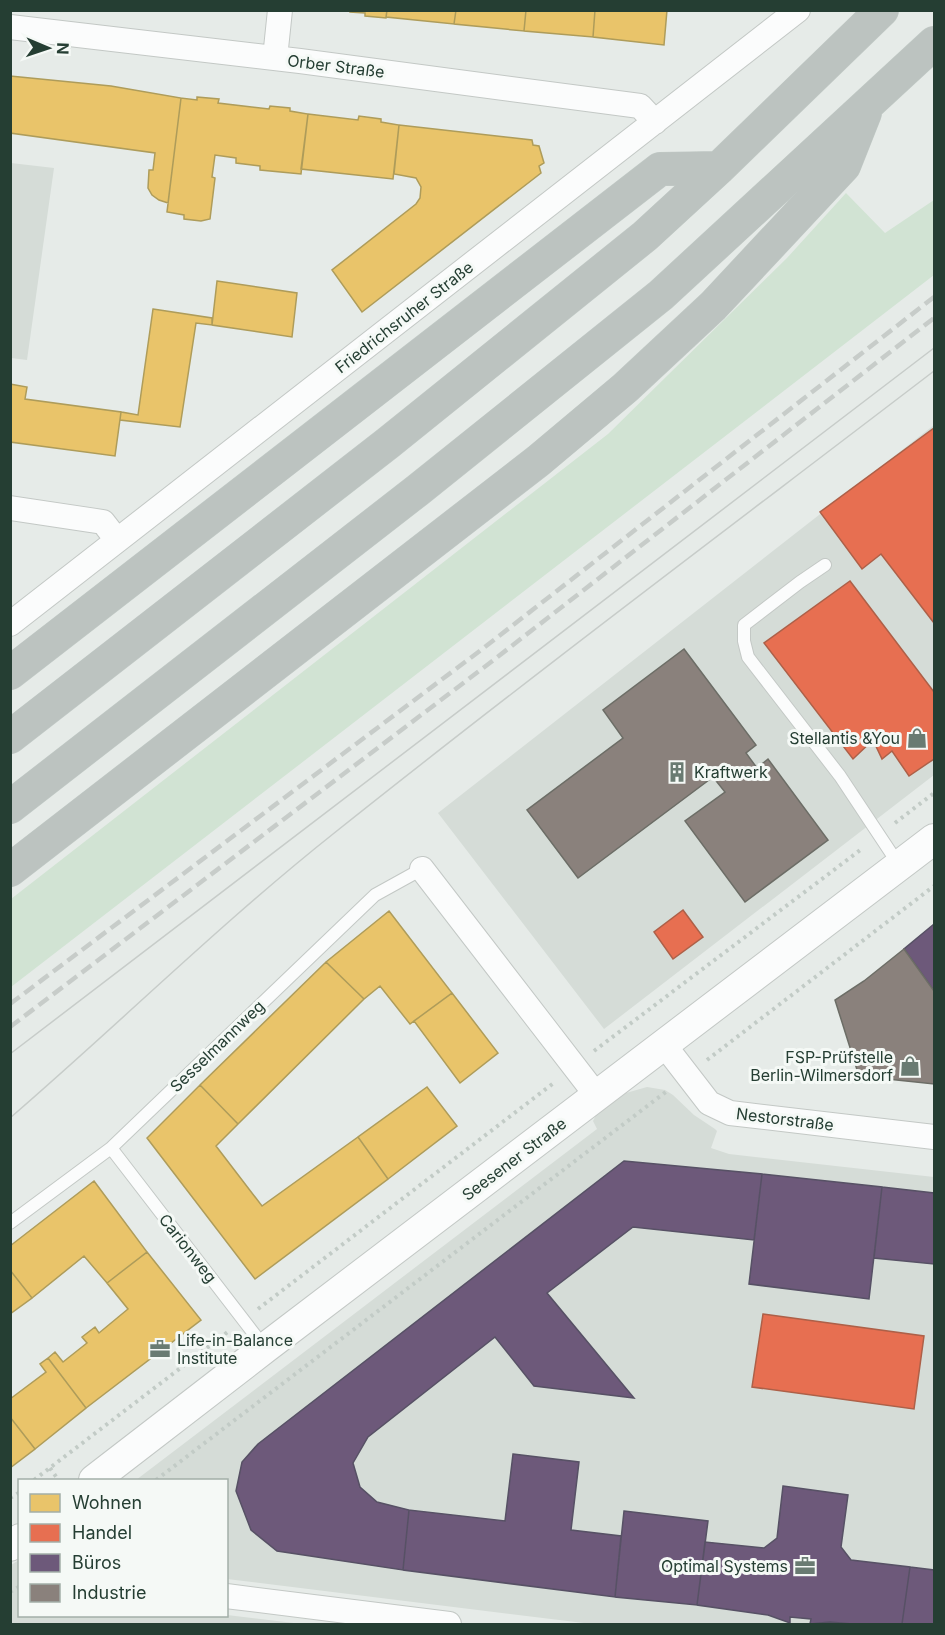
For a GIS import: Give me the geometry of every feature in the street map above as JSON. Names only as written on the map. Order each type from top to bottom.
[{"type":"highway","points":[[10,737],[388,443],[645,236],[719,168],[882,10]]},
{"type":"highway","points":[[10,807],[418,490],[661,295],[934,43]]},
{"type":"highway","points":[[10,870],[538,461],[625,388],[713,306],[844,166],[869,105]]},
{"type":"highway","points":[[10,673],[660,169],[719,168]]},
{"type":"street","points":[[275,58],[280,10]]},
{"type":"street","name":"Friedrichsruher Straße","points":[[10,624],[798,10]]},
{"type":"street","name":"Orber Straße","points":[[10,27],[275,58],[640,106],[655,122]]},
{"type":"street","points":[[10,508],[103,522],[117,540]]},
{"type":"street","name":"Seesener Straße","points":[[95,1479],[934,839]]},
{"type":"street","points":[[422,869],[597,1096]]},
{"type":"street","name":"Nestorstraße","points":[[665,1046],[709,1103],[730,1113],[934,1137]]},
{"type":"street","points":[[228,1596],[320,1616],[449,1624]]},
{"type":"lane","points":[[825,565],[744,626],[744,641],[748,657],[840,776],[899,866]]},
{"type":"lane","name":"Sesselmannweg","points":[[10,1223],[111,1148],[375,895],[422,869]]},
{"type":"lane","name":"Carionweg","points":[[111,1148],[265,1348]]},
{"type":"path","points":[[588,1056],[934,793]]},
{"type":"path","points":[[707,1060],[934,885]]},
{"type":"path","points":[[35,1479],[564,1076]]},
{"type":"path","points":[[157,1479],[666,1092]]},
{"type":"path","points":[[50,1468],[57,1479]]},
{"type":"shaded area","points":[[11,163],[54,168],[27,360],[11,358]]},
{"type":"shaded area","points":[[934,425],[934,775],[604,1029],[438,813]]},
{"type":"shaded area","points":[[647,1087],[665,1090],[717,1131],[711,1148],[729,1154],[934,1177],[934,1624],[592,1624],[228,1579],[228,1479],[137,1479],[597,1129],[593,1121],[596,1115],[626,1093]]},
{"type":"shaded area","points":[[18,1561],[18,1617],[228,1617],[228,1615],[302,1624],[11,1624],[11,1565]]},
{"type":"green space","points":[[846,193],[885,233],[934,200],[934,275],[11,987],[11,899],[608,434],[787,258]]},
{"type":"building: Wohnen","points":[[350,10],[387,10],[386,18],[365,16],[365,13],[350,12]]},
{"type":"building: Wohnen","points":[[387,10],[456,10],[454,24],[386,17]]},
{"type":"building: Wohnen","points":[[456,10],[526,10],[524,31],[454,24]]},
{"type":"building: Wohnen","points":[[526,10],[595,10],[593,37],[524,31]]},
{"type":"building: Wohnen","points":[[595,10],[667,10],[664,45],[593,37]]},
{"type":"building: Wohnen","points":[[10,76],[111,86],[181,98],[168,203],[152,195],[148,188],[149,170],[153,170],[155,153],[10,133]]},
{"type":"building: Wohnen","points":[[197,97],[219,99],[218,103],[269,109],[270,106],[290,108],[290,111],[308,114],[301,174],[260,170],[260,166],[236,163],[236,158],[215,155],[210,219],[201,221],[184,219],[184,215],[167,212],[181,98],[197,100]]},
{"type":"building: Wohnen","points":[[308,114],[358,120],[359,116],[381,119],[381,122],[399,125],[393,179],[301,169]]},
{"type":"building: Wohnen","points":[[399,125],[532,140],[533,145],[539,146],[544,163],[539,166],[541,173],[362,312],[332,270],[416,204],[420,198],[421,187],[416,178],[394,174]]},
{"type":"building: Wohnen","points":[[217,281],[297,293],[292,337],[212,325]]},
{"type":"building: Wohnen","points":[[153,309],[212,318],[212,325],[196,323],[180,427],[120,420],[121,412],[138,415]]},
{"type":"building: Wohnen","points":[[10,384],[27,387],[25,399],[121,412],[115,456],[10,442]]},
{"type":"building: Wohnen","points":[[389,911],[452,993],[410,1024],[380,986],[364,999],[326,962]]},
{"type":"building: Wohnen","points":[[326,962],[364,999],[238,1124],[200,1085]]},
{"type":"building: Wohnen","points":[[452,993],[498,1053],[460,1083],[414,1021]]},
{"type":"building: Wohnen","points":[[200,1085],[238,1124],[216,1146],[262,1206],[358,1137],[388,1179],[255,1279],[147,1138]]},
{"type":"building: Wohnen","points":[[427,1087],[457,1126],[388,1179],[358,1137]]},
{"type":"building: Wohnen","points":[[94,1181],[147,1252],[107,1283],[84,1256],[32,1298],[10,1270],[10,1246]]},
{"type":"building: Wohnen","points":[[147,1252],[201,1320],[86,1408],[48,1358],[55,1352],[63,1362],[87,1343],[82,1337],[95,1327],[99,1333],[128,1309],[107,1283]]},
{"type":"building: Wohnen","points":[[10,1270],[32,1298],[10,1314]]},
{"type":"building: Wohnen","points":[[48,1358],[86,1408],[35,1449],[10,1417],[10,1399],[46,1372],[40,1364]]},
{"type":"building: Wohnen","points":[[10,1417],[35,1449],[10,1468]]},
{"type":"building: Handel","points":[[934,428],[934,623],[881,554],[862,569],[820,512]]},
{"type":"building: Handel","points":[[850,581],[934,692],[934,759],[909,776],[892,751],[882,759],[873,740],[853,759],[764,643]]},
{"type":"building: Handel","points":[[683,910],[703,937],[673,959],[654,932]]},
{"type":"building: Handel","points":[[763,1314],[924,1336],[914,1409],[752,1387]]},
{"type":"building: Büros","points":[[934,924],[934,991],[904,949]]},
{"type":"building: Büros","points":[[624,1161],[762,1174],[754,1240],[633,1227],[547,1293],[634,1398],[534,1386],[495,1337],[368,1437],[353,1463],[360,1487],[377,1502],[409,1510],[403,1570],[277,1551],[251,1530],[236,1491],[242,1462],[258,1444]]},
{"type":"building: Büros","points":[[762,1174],[882,1187],[869,1299],[749,1284]]},
{"type":"building: Büros","points":[[882,1187],[934,1193],[934,1264],[874,1258]]},
{"type":"building: Büros","points":[[513,1454],[579,1462],[571,1530],[621,1536],[615,1597],[403,1570],[409,1510],[505,1521]]},
{"type":"building: Büros","points":[[783,1486],[848,1495],[841,1547],[851,1560],[910,1567],[902,1624],[830,1622],[810,1624],[811,1619],[790,1617],[790,1623],[768,1615],[697,1605],[705,1542],[764,1548],[777,1538]]},
{"type":"building: Büros","points":[[624,1511],[708,1521],[697,1605],[615,1597]]},
{"type":"building: Büros","points":[[910,1567],[934,1570],[934,1624],[902,1624]]},
{"type":"building: Industrie","name":"Kraftwerk","points":[[684,649],[756,745],[746,753],[757,768],[768,759],[828,840],[745,902],[685,821],[725,792],[713,777],[578,878],[527,810],[623,738],[603,710]]},
{"type":"building: Industrie","points":[[904,949],[934,991],[934,1084],[859,1076],[835,1000],[864,981]]},
{"type":"tram line","points":[[10,1054],[934,348]]},
{"type":"tram line","points":[[10,1118],[210,938],[333,834],[557,658],[934,371]]},
{"type":"railway","points":[[10,1004],[481,650],[934,297]]},
{"type":"railway","points":[[10,1027],[491,662],[934,318]]},
{"type":"place","name":"Stellantis &You","points":[[917,738]]},
{"type":"place","name":"Kraftwerk","points":[[677,772]]},
{"type":"place","name":"FSP-Prüfstelle Berlin-Wilmersdorf","points":[[910,1066]]},
{"type":"place","name":"Life-in-Balance Institute","points":[[160,1349]]},
{"type":"place","name":"Optimal Systems","points":[[805,1566]]}]
